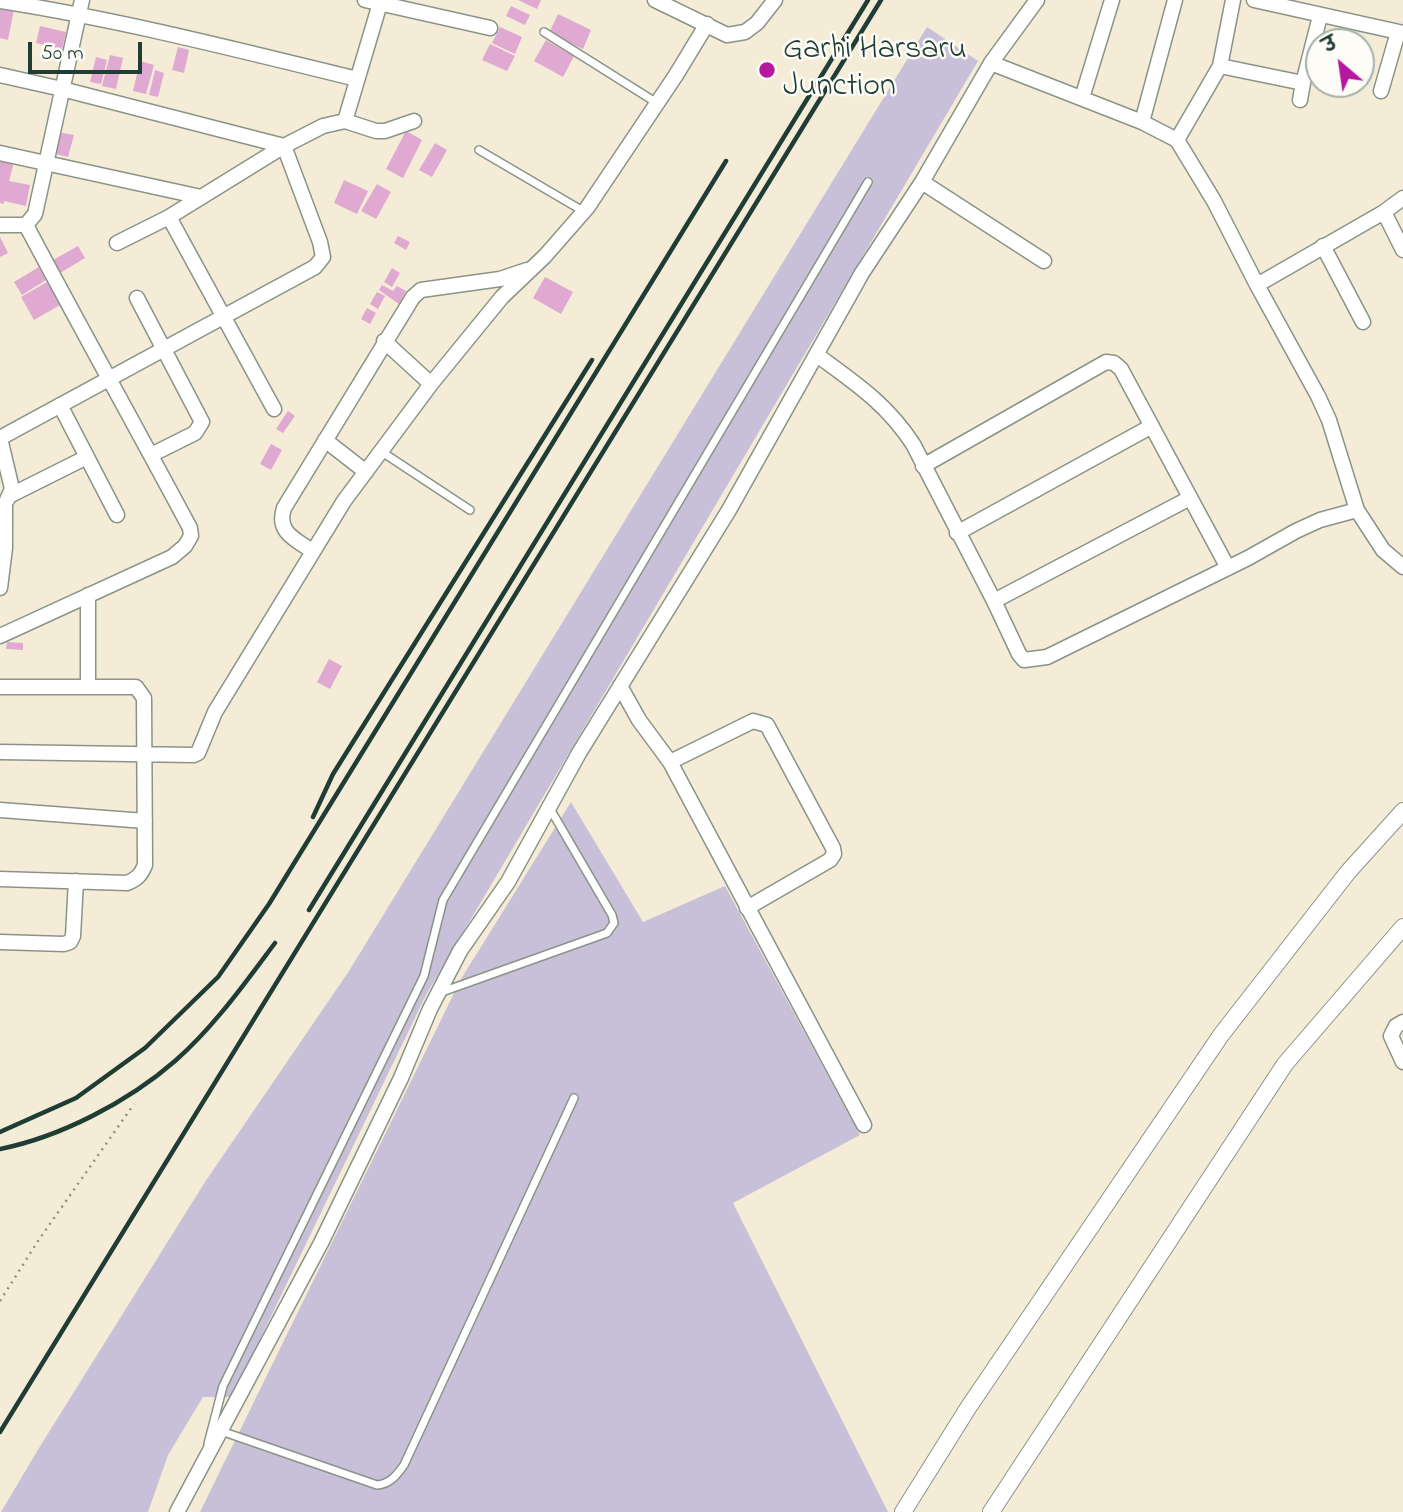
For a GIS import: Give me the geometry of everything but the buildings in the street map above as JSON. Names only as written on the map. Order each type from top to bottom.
[{"type":"street","points":[[365,0],[490,28]]},
{"type":"street","points":[[655,0],[727,35],[745,32],[757,23],[775,0]]},
{"type":"street","points":[[177,1512],[321,1243],[460,951],[508,882],[548,807],[620,685],[729,510],[862,273],[922,182],[991,62],[1037,0]]},
{"type":"street","points":[[1082,98],[1112,0]]},
{"type":"street","points":[[1142,122],[1175,0]]},
{"type":"street","points":[[1177,141],[1220,66],[1233,0]]},
{"type":"street","points":[[1254,0],[1400,33],[1381,91]]},
{"type":"street","points":[[0,1],[80,7],[357,79]]},
{"type":"street","points":[[345,121],[380,2]]},
{"type":"street","points":[[26,225],[35,214],[41,196],[45,164],[80,7]]},
{"type":"street","points":[[1300,100],[1320,16]]},
{"type":"street","points":[[0,752],[198,753],[215,712],[313,551],[366,472],[502,297],[584,212],[707,24]]},
{"type":"street","points":[[991,62],[1142,122],[1177,141],[1214,201],[1256,285],[1324,408],[1357,510],[1382,550],[1403,567]]},
{"type":"street","points":[[1220,66],[1303,83]]},
{"type":"street","points":[[0,75],[284,146]]},
{"type":"street","points":[[117,243],[169,217],[284,146],[323,126],[345,121],[376,131],[386,131],[414,121]]},
{"type":"street","points":[[0,588],[5,548],[5,503],[12,489],[0,438],[315,267],[323,257],[320,242],[284,146]]},
{"type":"street","points":[[0,153],[201,197]]},
{"type":"street","points":[[922,182],[1044,261]]},
{"type":"street","points":[[1256,285],[1384,212],[1403,198]]},
{"type":"street","points":[[1384,212],[1403,250]]},
{"type":"street","points":[[169,217],[274,409]]},
{"type":"street","points":[[0,225],[26,225]]},
{"type":"street","points":[[0,636],[172,556],[185,546],[191,536],[190,528],[26,225]]},
{"type":"street","points":[[1323,246],[1363,322]]},
{"type":"street","points":[[313,551],[284,529],[280,519],[284,508],[407,305],[421,290],[500,279],[532,268]]},
{"type":"street","points":[[137,298],[202,422],[195,433],[151,455]]},
{"type":"street","points":[[384,341],[432,384]]},
{"type":"street","points":[[817,355],[878,401],[898,421],[1024,660],[1034,661],[1047,657],[1320,520],[1357,510]]},
{"type":"street","points":[[923,466],[1106,362],[1114,363],[1121,369],[1228,568]]},
{"type":"street","points":[[60,405],[117,514]]},
{"type":"street","points":[[957,533],[1152,426]]},
{"type":"street","points":[[325,440],[366,472]]},
{"type":"street","points":[[5,503],[87,457]]},
{"type":"street","points":[[994,601],[1190,498]]},
{"type":"street","points":[[88,595],[88,687]]},
{"type":"street","points":[[620,685],[639,720],[670,762],[864,1125]]},
{"type":"street","points":[[0,687],[136,687],[145,698],[145,865],[142,874],[127,883],[0,879]]},
{"type":"street","points":[[670,762],[752,721],[767,725],[833,848],[834,854],[830,860],[747,908]]},
{"type":"street","points":[[0,810],[145,821]]},
{"type":"street","points":[[903,1512],[976,1397],[1221,1035],[1348,872],[1403,811]]},
{"type":"street","points":[[0,942],[70,942],[73,936],[76,881]]},
{"type":"street","points":[[991,1512],[1284,1064],[1403,927]]},
{"type":"street","points":[[1403,1022],[1396,1026],[1391,1036],[1403,1062]]},
{"type":"lane","points":[[544,32],[657,103]]},
{"type":"lane","points":[[479,150],[584,212]]},
{"type":"lane","points":[[203,1462],[223,1386],[424,976],[443,900],[869,182]]},
{"type":"lane","points":[[382,452],[470,510]]},
{"type":"lane","points":[[438,993],[607,933],[614,923],[612,915],[548,807]]},
{"type":"lane","points":[[221,1430],[377,1485],[386,1484],[398,1474],[574,1098]]},
{"type":"path","points":[[0,1301],[38,1241],[134,1104]]},
{"type":"shaded area","points":[[927,27],[978,61],[426,995],[232,1397],[203,1397],[168,1455],[148,1512],[1,1512],[205,1182],[349,971]]},
{"type":"shaded area","points":[[571,802],[643,922],[725,886],[860,1135],[733,1203],[888,1512],[200,1512],[461,979]]},
{"type":"railway","points":[[309,910],[868,0]]},
{"type":"railway","points":[[0,1432],[881,0]]},
{"type":"railway","points":[[0,1132],[76,1098],[145,1048],[218,977],[269,904],[726,161]]},
{"type":"railway","points":[[313,817],[333,774],[592,360]]},
{"type":"railway","points":[[0,1149],[69,1127],[115,1104],[156,1076],[189,1048],[215,1020],[275,943]]},
{"type":"place","name":"Garhi Harsaru Junction","points":[[767,70]]}]
